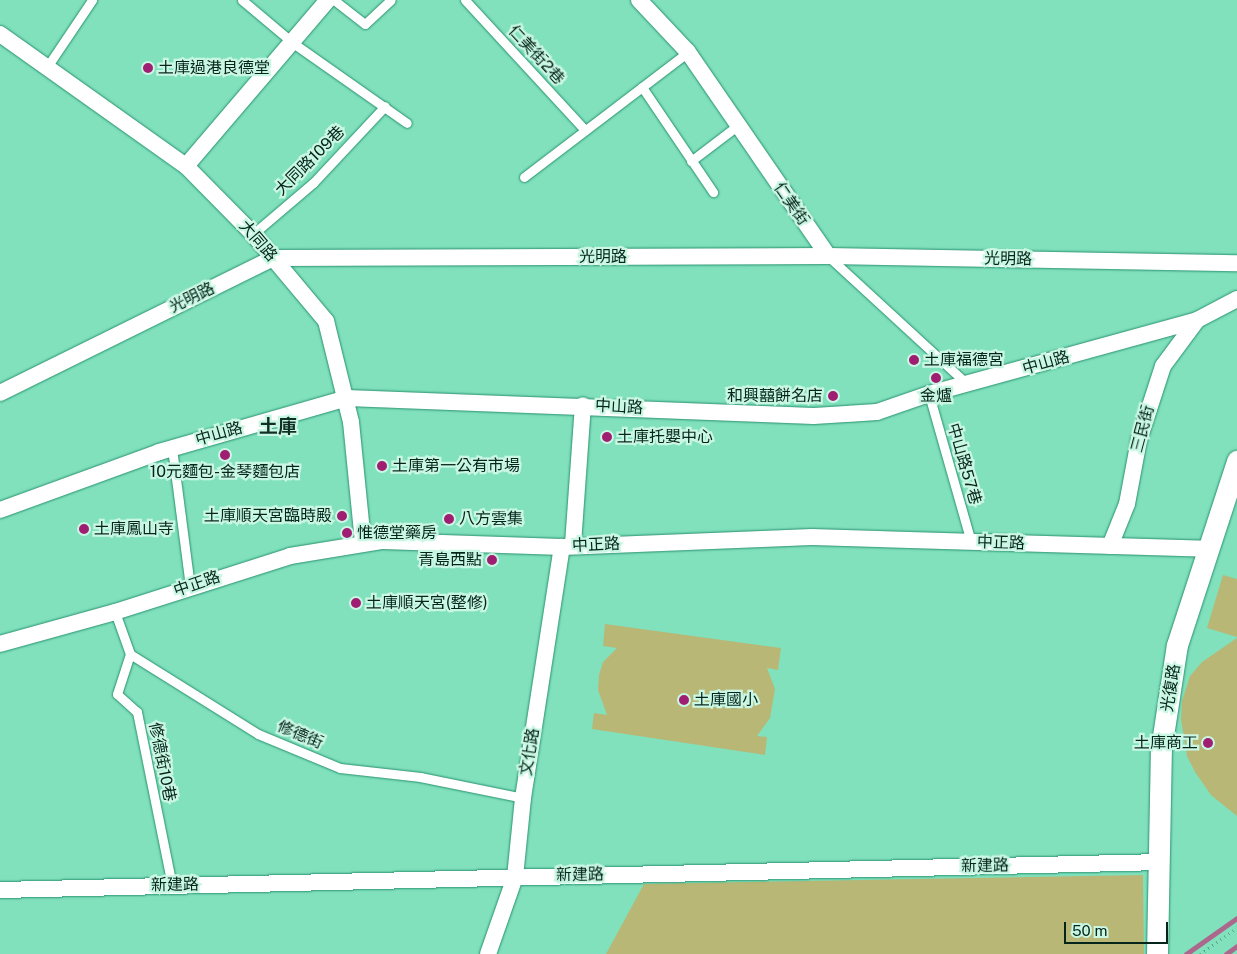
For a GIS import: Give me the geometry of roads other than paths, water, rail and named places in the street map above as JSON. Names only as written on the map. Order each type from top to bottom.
[{"type":"street","points":[[186,166],[328,0]]},
{"type":"street","name":"仁美街","points":[[639,0],[688,52],[828,256]]},
{"type":"street","name":"大同路","points":[[0,34],[186,166],[253,234],[326,321],[347,398],[363,543]]},
{"type":"street","name":"光明路","points":[[0,393],[273,258],[828,256],[1237,263]]},
{"type":"street","name":"中山路","points":[[0,510],[172,448],[347,398],[583,405],[814,416],[877,412],[928,392],[969,385],[1197,320],[1237,299]]},
{"type":"street","name":"三民街","points":[[1110,546],[1127,504],[1139,440],[1163,366],[1197,320]]},
{"type":"street","name":"文化路","points":[[488,954],[515,877],[523,798],[568,546],[583,405]]},
{"type":"street","name":"光復路","points":[[1157,954],[1163,740],[1178,645],[1207,549],[1237,461]]},
{"type":"street","name":"中正路","points":[[0,644],[116,612],[290,556],[363,543],[393,541],[568,546],[812,537],[1207,549]]},
{"type":"street","name":"新建路","points":[[0,890],[1160,862]]},
{"type":"lane","points":[[47,67],[92,0]]},
{"type":"lane","points":[[242,0],[293,43],[407,123]]},
{"type":"lane","points":[[334,0],[365,24],[391,0]]},
{"type":"lane","name":"仁美街2巷","points":[[465,0],[585,130]]},
{"type":"lane","points":[[524,176],[688,52]]},
{"type":"lane","points":[[642,87],[713,192]]},
{"type":"lane","name":"大同路109巷","points":[[253,234],[313,183],[385,106]]},
{"type":"lane","points":[[691,161],[737,126]]},
{"type":"lane","name":"仁美街","points":[[828,256],[969,385]]},
{"type":"lane","name":"中山路57巷","points":[[928,392],[971,542]]},
{"type":"lane","points":[[172,448],[190,587]]},
{"type":"lane","points":[[116,612],[130,654]]},
{"type":"lane","name":"修德街","points":[[130,654],[258,734],[340,768],[420,777],[523,798]]},
{"type":"lane","name":"修德街10巷","points":[[130,654],[117,694],[137,712],[172,885]]},
{"type":"waterway","points":[[1186,954],[1237,918]]},
{"type":"waterway","points":[[1226,954],[1237,946]]},
{"type":"place","name":"土庫過港良德堂","points":[[148,68]]},
{"type":"place","name":"土庫福德宮","points":[[914,360]]},
{"type":"place","name":"金爐","points":[[936,378]]},
{"type":"place","name":"和興囍餅名店","points":[[833,396]]},
{"type":"place","name":"土庫托嬰中心","points":[[607,437]]},
{"type":"place","name":"10元麵包-金琴麵包店","points":[[225,455]]},
{"type":"place","name":"土庫第一公有市場","points":[[382,466]]},
{"type":"place","name":"土庫順天宮臨時殿","points":[[342,516]]},
{"type":"place","name":"八方雲集","points":[[449,519]]},
{"type":"place","name":"土庫鳳山寺","points":[[84,529]]},
{"type":"place","name":"惟德堂藥房","points":[[347,533]]},
{"type":"place","name":"青島西點","points":[[492,560]]},
{"type":"place","name":"土庫順天宮(整修)","points":[[356,603]]},
{"type":"place","name":"土庫國小","points":[[684,700]]},
{"type":"place","name":"土庫商工","points":[[1208,743]]},
{"type":"district","name":"土庫","points":[[278,427]]}]
